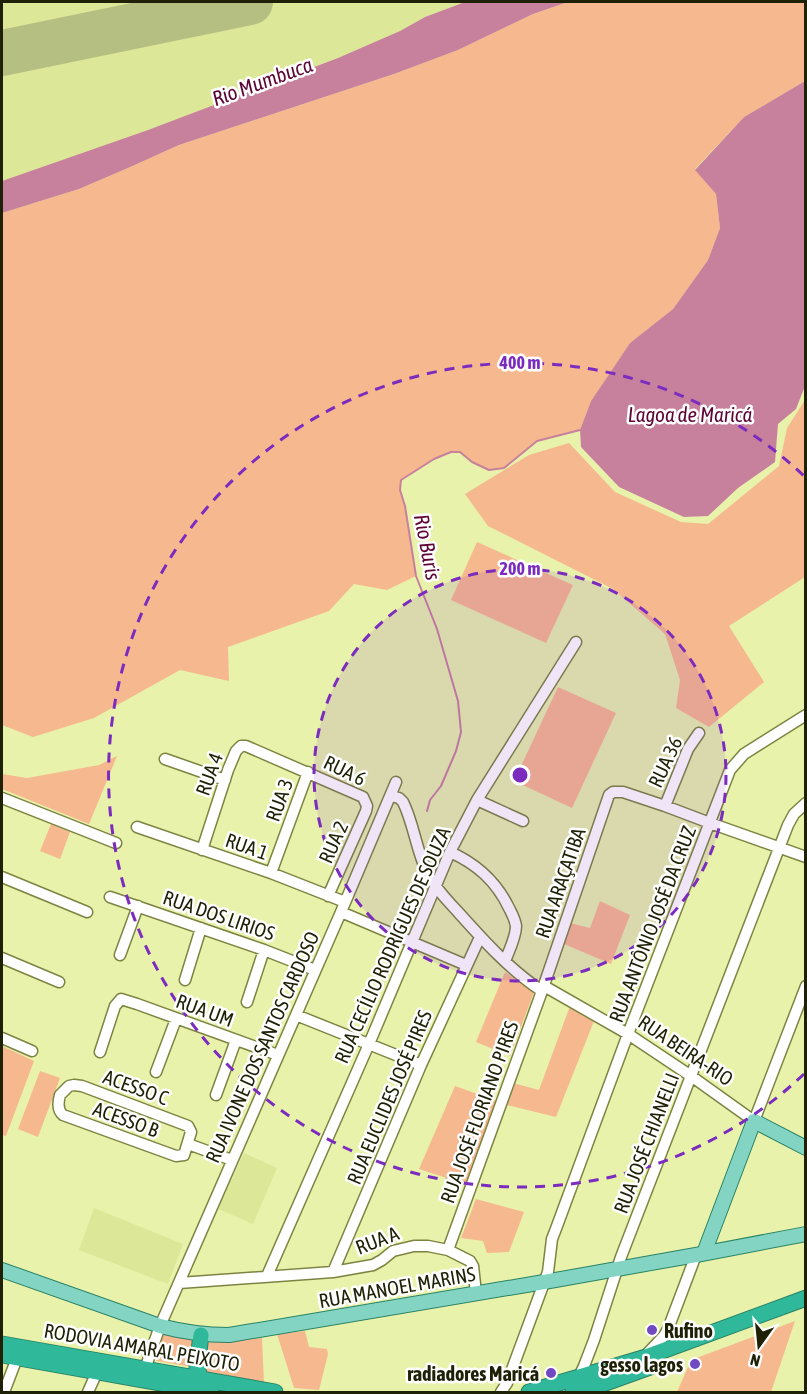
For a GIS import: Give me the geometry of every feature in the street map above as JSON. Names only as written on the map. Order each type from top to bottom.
[{"type":"highway","points":[[575,1386],[608,1370],[806,1298]]},
{"type":"highway","points":[[529,1392],[575,1386],[600,1389],[806,1308]]},
{"type":"highway","points":[[196,1387],[201,1335]]},
{"type":"highway","name":"RODOVIA AMARAL PEIXOTO","points":[[2,1344],[145,1369],[211,1392]]},
{"type":"highway","name":"RODOVIA AMARAL PEIXOTO","points":[[2,1355],[196,1387],[275,1392]]},
{"type":"main road","name":"RUA BEIRA-RIO","points":[[754,1121],[806,1148]]},
{"type":"main road","points":[[700,1254],[754,1121]]},
{"type":"main road","name":"RUA MANOEL MARINS","points":[[2,1270],[160,1326],[201,1335],[229,1335],[544,1282],[806,1234]]},
{"type":"street","name":"RUA CECÍLIO RODRIGUES DE SOUZA","points":[[267,1276],[450,852],[477,800],[576,642]]},
{"type":"street","name":"RUA ANTÔNIO JOSÉ DA CRUZ","points":[[504,1388],[549,1267],[552,1239],[725,781],[736,761],[744,754],[806,715]]},
{"type":"street","name":"RUA 36","points":[[665,806],[688,749],[699,733]]},
{"type":"street","name":"RUA 4","points":[[202,850],[225,780],[236,752],[241,746],[246,746],[308,772]]},
{"type":"street","points":[[165,759],[225,780]]},
{"type":"street","name":"RUA 6","points":[[308,772],[363,797],[366,801]]},
{"type":"street","name":"RUA 3","points":[[271,873],[308,772]]},
{"type":"street","name":"RUA IVONE DOS SANTOS CARDOSO","points":[[145,1369],[160,1326],[396,782]]},
{"type":"street","name":"RUA ARAÇATIBA","points":[[543,989],[607,800],[613,792],[623,792],[665,806]]},
{"type":"street","name":"RUA BEIRA-RIO","points":[[391,796],[404,802],[422,861],[435,886],[480,937],[505,961],[530,983],[628,1034],[754,1121]]},
{"type":"street","points":[[2,798],[116,843]]},
{"type":"street","points":[[477,800],[523,821]]},
{"type":"street","name":"RUA 2","points":[[328,896],[366,811],[366,801]]},
{"type":"street","name":"RUA JOSÉ CHIANELLI","points":[[575,1386],[594,1340],[617,1268],[788,825],[794,814],[806,803]]},
{"type":"street","points":[[665,806],[806,857]]},
{"type":"street","name":"RUA 1","points":[[137,827],[271,873],[328,896],[343,907],[466,965]]},
{"type":"street","points":[[450,852],[473,864],[488,876],[510,910],[516,928],[505,961]]},
{"type":"street","points":[[2,877],[87,912]]},
{"type":"street","name":"RUA DOS LIRIOS","points":[[110,897],[315,970]]},
{"type":"street","points":[[120,955],[138,906]]},
{"type":"street","points":[[184,980],[201,928]]},
{"type":"street","name":"RUA EUCLIDES JOSÉ PIRES","points":[[333,1272],[421,1065],[480,937]]},
{"type":"street","points":[[247,1002],[264,950]]},
{"type":"street","points":[[2,958],[59,982]]},
{"type":"street","points":[[754,1121],[801,1010],[806,986]]},
{"type":"street","name":"RUA JOSÉ FLORIANO PIRES","points":[[448,1250],[543,989]]},
{"type":"street","name":"RUA UM","points":[[100,1052],[113,1012],[119,1000],[124,1000],[278,1055]]},
{"type":"street","points":[[296,1015],[421,1065]]},
{"type":"street","points":[[156,1072],[176,1018]]},
{"type":"street","points":[[2,1038],[32,1050]]},
{"type":"street","points":[[216,1095],[236,1040]]},
{"type":"street","name":"ACESSO B","points":[[69,1086],[60,1095],[59,1108],[60,1113],[74,1120],[180,1157],[184,1155],[188,1144]]},
{"type":"street","name":"ACESSO C","points":[[69,1086],[82,1086],[185,1124],[190,1127],[191,1131],[188,1144]]},
{"type":"street","points":[[188,1144],[232,1161]]},
{"type":"street","name":"RUA A","points":[[179,1283],[333,1272],[373,1265],[393,1251],[421,1246],[448,1250],[470,1261],[473,1266],[476,1293]]},
{"type":"street","points":[[643,1358],[668,1329],[700,1254]]},
{"type":"street","points":[[668,1329],[672,1337],[684,1343]]},
{"type":"street","points":[[594,1340],[595,1358],[608,1370]]},
{"type":"street","points":[[4,1392],[17,1358]]},
{"type":"street","points":[[88,1392],[97,1372]]},
{"type":"street","points":[[504,1388],[515,1392]]},
{"type":"shaded area","points":[[2,2],[465,2],[425,17],[400,31],[338,58],[148,130],[2,181]]},
{"type":"shaded area","points":[[568,2],[805,2],[805,81],[744,117],[695,169],[716,194],[720,228],[708,260],[673,309],[630,343],[591,401],[580,430],[537,441],[504,468],[489,470],[472,462],[460,452],[451,452],[434,459],[401,480],[400,490],[405,506],[416,576],[387,590],[354,584],[329,611],[228,647],[229,681],[180,670],[94,718],[33,737],[2,725],[2,213],[79,189],[179,145],[394,74],[458,50],[533,14]]},
{"type":"shaded area","points":[[805,400],[805,577],[729,626],[764,682],[709,727],[676,708],[680,680],[665,634],[613,589],[488,526],[465,494],[529,455],[569,443],[615,492],[681,522],[708,524],[779,466],[787,428]]},
{"type":"shaded area","points":[[477,542],[573,585],[546,643],[451,600]]},
{"type":"shaded area","points":[[558,687],[616,713],[572,808],[514,781]]},
{"type":"shaded area","points":[[117,756],[89,824],[2,789],[2,774],[27,778],[99,765]]},
{"type":"shaded area","points":[[51,824],[70,832],[60,859],[40,851]]},
{"type":"shaded area","points":[[600,901],[630,915],[611,964],[564,944],[570,923],[590,928]]},
{"type":"shaded area","points":[[505,972],[534,992],[510,1056],[476,1042]]},
{"type":"shaded area","points":[[570,1006],[594,1021],[556,1117],[507,1105],[513,1083],[539,1090]]},
{"type":"shaded area","points":[[2,1046],[34,1061],[6,1136],[2,1135]]},
{"type":"shaded area","points":[[40,1071],[60,1078],[38,1137],[18,1129]]},
{"type":"shaded area","points":[[455,1086],[497,1101],[465,1184],[419,1169]]},
{"type":"shaded area","points":[[244,1153],[277,1168],[253,1224],[218,1209]]},
{"type":"shaded area","points":[[476,1199],[524,1212],[509,1252],[487,1253],[483,1241],[461,1238]]},
{"type":"shaded area","points":[[94,1208],[183,1244],[168,1284],[79,1250]]},
{"type":"shaded area","points":[[795,1321],[771,1392],[677,1392],[691,1360]]},
{"type":"shaded area","points":[[305,1331],[309,1347],[327,1349],[328,1354],[319,1390],[294,1388],[277,1334]]},
{"type":"shaded area","points":[[165,1334],[193,1340],[197,1344],[192,1367],[157,1361],[154,1358],[161,1336]]},
{"type":"shaded area","points":[[262,1338],[264,1384],[205,1376],[203,1346],[209,1341]]},
{"type":"water","points":[[465,2],[568,2],[533,14],[458,50],[394,74],[179,145],[79,189],[2,213],[2,181],[148,130],[338,58],[400,31],[425,17]]},
{"type":"water","name":"Lagoa de Maricá","points":[[805,81],[805,386],[796,409],[778,424],[775,462],[738,488],[708,516],[684,517],[619,487],[581,447],[580,430],[591,401],[630,343],[673,309],[708,260],[720,228],[716,194],[695,170],[744,117]]},
{"type":"waterway","name":"Rio Buris","points":[[427,811],[430,800],[441,786],[456,751],[461,732],[458,701],[437,629],[416,576],[405,506],[400,490],[401,480],[434,459],[451,452],[460,452],[472,462],[489,470],[504,468],[537,441],[580,430]]},
{"type":"runway","points":[[2,53],[250,2]]},
{"type":"place","name":"Rufino","points":[[652,1330]]},
{"type":"place","name":"gesso lagos","points":[[695,1364]]},
{"type":"place","name":"radiadores Maricá","points":[[551,1373]]},
{"type":"water label","name":"Rio Mumbuca","points":[[262,81]]}]
